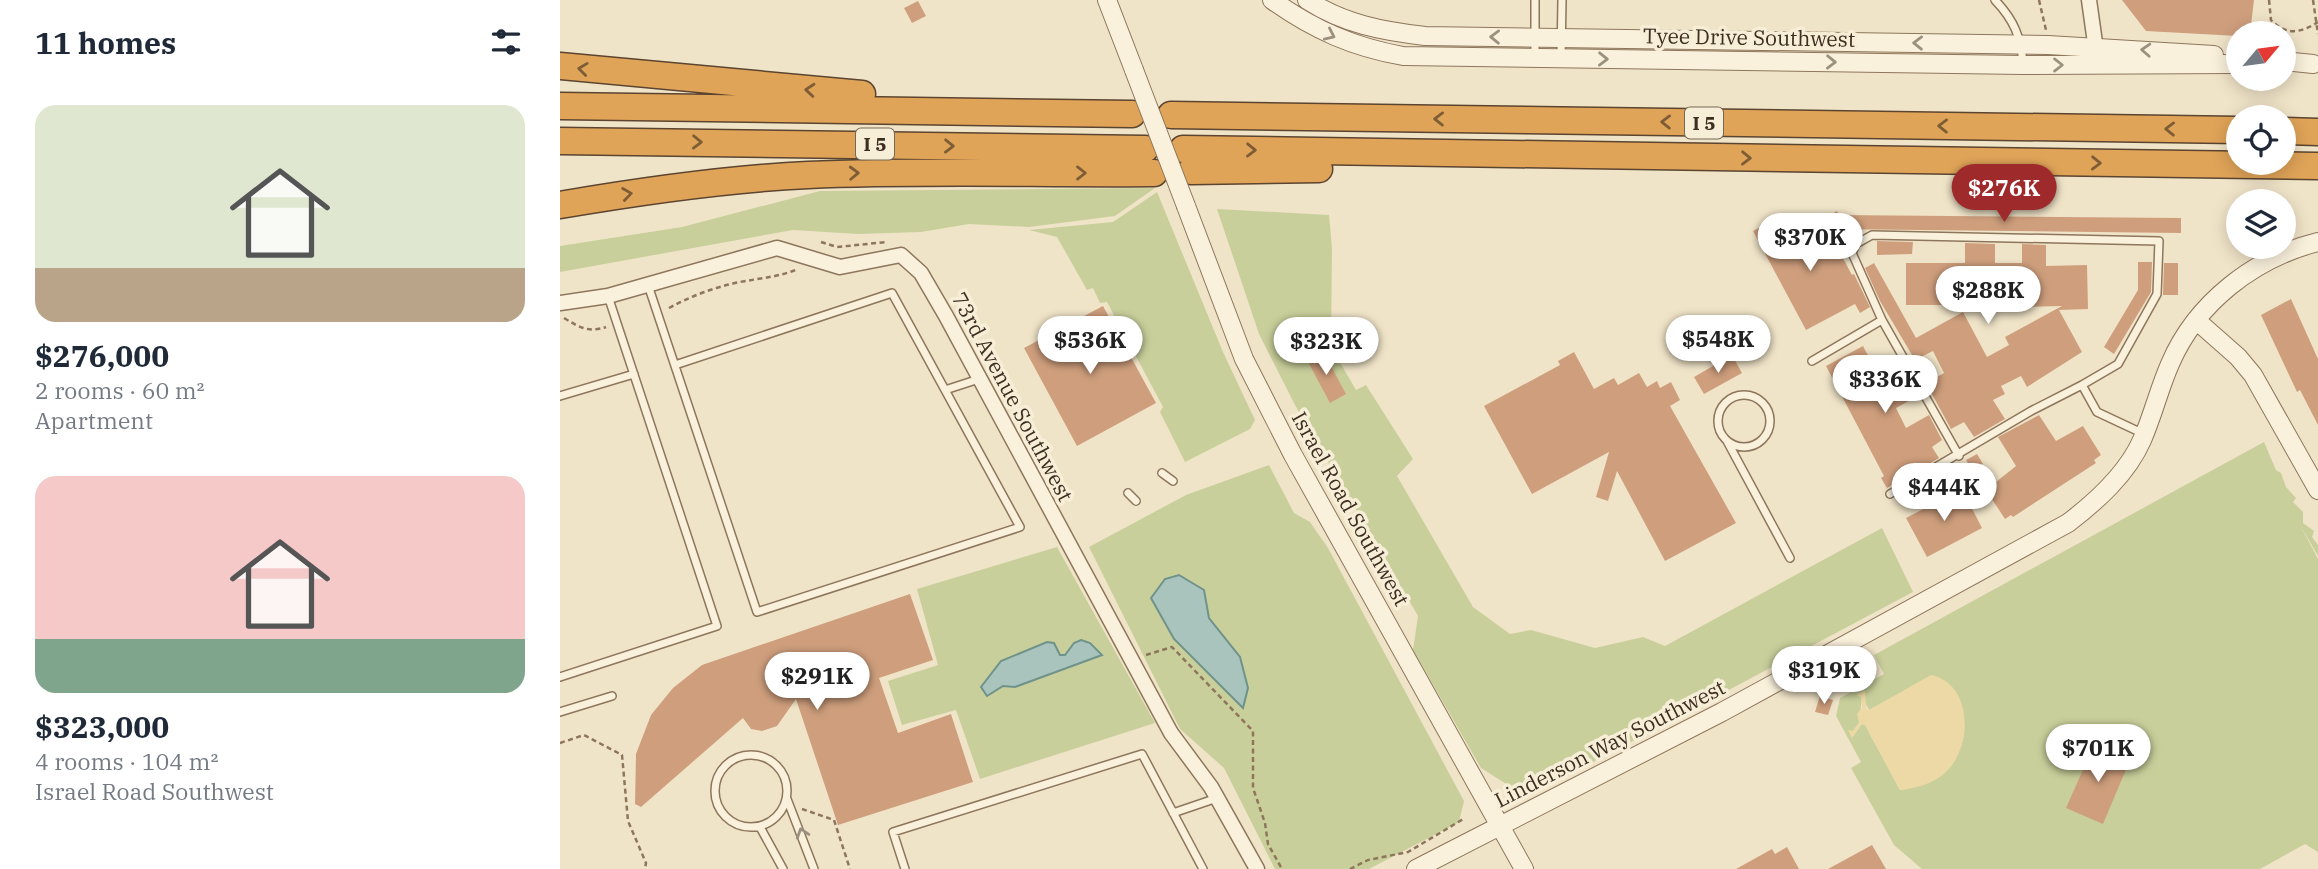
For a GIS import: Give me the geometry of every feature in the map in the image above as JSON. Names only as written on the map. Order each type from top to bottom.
[{"type":"highway","points":[[560,66],[1098,114]]},
{"type":"highway","name":"I 5","points":[[560,106],[1132,114]]},
{"type":"highway","name":"I 5","points":[[1171,115],[2226,131]]},
{"type":"highway","points":[[2296,131],[2318,132]]},
{"type":"highway","name":"I 5","points":[[560,141],[1150,161],[806,175],[716,182],[560,205]]},
{"type":"highway","name":"I 5","points":[[1187,160],[1541,168],[1678,158],[2318,166]]},
{"type":"street","name":"Israel Road Southwest","points":[[1107,0],[1244,359],[1293,455],[1524,869]]},
{"type":"street","name":"Tyee Drive Southwest","points":[[1272,0],[1311,27],[1346,43],[1404,56],[2023,65],[2097,57],[2226,57]]},
{"type":"street","name":"Tyee Drive Southwest","points":[[1307,0],[1347,22],[1381,31],[1426,36],[2022,45],[2097,57],[2226,64]]},
{"type":"street","points":[[2089,0],[2097,57]]},
{"type":"street","name":"Linderson Way Southwest","points":[[1416,869],[1731,708],[2049,536],[2094,504],[2111,486],[2144,434],[2170,364],[2196,320],[2232,284],[2253,269],[2276,256],[2318,242]]},
{"type":"street","name":"73rd Avenue Southwest","points":[[560,303],[608,296],[778,248],[840,267],[901,255],[921,273],[1171,733],[1217,798],[1257,869]]},
{"type":"street","points":[[2196,320],[2238,357],[2253,375],[2318,490]]},
{"type":"lane","points":[[1535,0],[1535,58]]},
{"type":"lane","points":[[1561,58],[1562,0]]},
{"type":"lane","points":[[1995,0],[2014,23],[2022,45],[2023,65]]},
{"type":"lane","points":[[1890,494],[1959,456],[2031,411],[2119,364],[2157,294],[2160,241],[1872,235],[1856,244],[1852,253],[1882,320],[1959,456]]},
{"type":"lane","points":[[648,284],[674,365],[757,612],[1020,527],[892,293],[674,365]]},
{"type":"lane","points":[[560,677],[717,626],[608,296]]},
{"type":"lane","points":[[1812,361],[1882,320]]},
{"type":"lane","points":[[560,396],[634,374]]},
{"type":"lane","points":[[945,390],[979,379]]},
{"type":"lane","points":[[2082,385],[2097,412],[2144,434]]},
{"type":"lane","points":[[1726,440],[1744,447],[1763,440],[1769,429],[1770,415],[1761,401],[1746,395],[1735,397],[1725,404],[1718,421],[1726,440],[1790,558]]},
{"type":"lane","points":[[1162,473],[1173,481]]},
{"type":"lane","points":[[1128,493],[1136,501]]},
{"type":"lane","points":[[560,712],[612,696]]},
{"type":"lane","points":[[905,869],[893,832],[1142,754],[1203,869]]},
{"type":"lane","points":[[787,799],[774,820],[760,827],[739,825],[722,813],[716,800],[715,787],[724,767],[744,756],[765,758],[778,766],[785,777],[787,799],[814,869]]},
{"type":"lane","points":[[1173,813],[1217,798]]},
{"type":"lane","points":[[760,827],[783,869]]},
{"type":"path","points":[[2269,0],[2268,11],[2277,27],[2286,32],[2309,28],[2318,22]]},
{"type":"path","points":[[2313,0],[2318,34]]},
{"type":"path","points":[[821,242],[837,247],[865,242],[894,243]]},
{"type":"path","points":[[668,307],[700,293],[738,283],[778,277],[802,268]]},
{"type":"path","points":[[560,316],[579,328],[594,331],[606,327]]},
{"type":"path","points":[[1142,656],[1172,647],[1253,731],[1254,788],[1265,823],[1268,844],[1282,869]]},
{"type":"path","points":[[560,743],[584,735],[622,755],[628,821],[646,863],[645,869]]},
{"type":"path","points":[[792,809],[800,808],[834,820],[850,869]]},
{"type":"path","points":[[1350,869],[1368,860],[1408,852],[1465,818]]},
{"type":"green space","points":[[1155,188],[1115,216],[1029,227],[969,224],[921,232],[858,234],[793,230],[560,272],[560,246],[682,227],[820,191]]},
{"type":"green space","points":[[1157,192],[1223,352],[1255,420],[1250,429],[1185,462],[1160,412],[1163,407],[1107,302],[1100,303],[1093,288],[1087,290],[1057,237],[1029,230],[1113,222]]},
{"type":"green space","points":[[1217,209],[1329,215],[1332,248],[1331,347],[1356,390],[1366,385],[1413,459],[1397,476],[1473,607],[1510,634],[1531,630],[1595,648],[1643,637],[1665,646],[1882,528],[1913,592],[1527,797],[1481,768],[1413,650],[1418,616],[1295,405],[1259,334]]},
{"type":"green space","points":[[2264,442],[2276,470],[2281,473],[2286,487],[2296,498],[2293,502],[2303,512],[2303,523],[2314,531],[2312,537],[2318,545],[2318,556],[2300,525],[2318,559],[2318,852],[2305,844],[2260,869],[1922,869],[1894,845],[1851,768],[1861,762],[1836,716],[1840,698],[1884,674],[1874,655]],"holes":[[[1906,690],[1953,690],[1961,707],[1964,724],[1963,741],[1957,755],[1934,779],[1900,790],[1865,725],[1862,724],[1852,737],[1849,731],[1853,731],[1859,723],[1862,697],[1869,710]]]},
{"type":"green space","points":[[1269,465],[1294,513],[1310,522],[1328,548],[1464,801],[1459,822],[1369,869],[1275,869],[1224,768],[1180,729],[1089,547],[1186,495]]},
{"type":"green space","points":[[1057,547],[1155,723],[980,779],[956,710],[902,725],[888,681],[938,665],[917,589]]},
{"type":"sand","points":[[1931,675],[1945,681],[1955,691],[1961,703],[1964,733],[1961,748],[1955,761],[1936,780],[1900,790],[1865,725],[1862,724],[1852,738],[1848,730],[1853,731],[1859,723],[1857,714],[1862,708],[1861,697],[1856,695],[1865,690],[1866,709],[1869,710]]},
{"type":"water","points":[[1179,575],[1204,590],[1209,618],[1240,657],[1248,688],[1243,708],[1174,639],[1151,598],[1165,579]]},
{"type":"water","points":[[1081,640],[1090,643],[1102,655],[1015,687],[1003,686],[987,696],[981,687],[1001,661],[1047,642],[1054,643],[1060,655],[1065,655],[1074,643]]},
{"type":"building","points":[[2122,0],[2254,0],[2251,21],[2226,21],[2226,35],[2146,31]]},
{"type":"building","points":[[918,1],[926,16],[912,23],[904,8]]},
{"type":"building","points":[[1837,211],[1839,215],[2181,218],[2181,233],[1826,229],[1821,220]]},
{"type":"building","points":[[1786,213],[1810,250],[1832,238],[1870,307],[1860,313],[1855,304],[1806,330],[1753,231]]},
{"type":"building","points":[[1877,241],[1913,242],[1912,254],[1877,255]]},
{"type":"building","points":[[1965,243],[1995,244],[1995,263],[2022,263],[2022,244],[2046,245],[2046,266],[2087,265],[2088,309],[2059,310],[2082,352],[2027,387],[2021,376],[2001,386],[2005,394],[1993,400],[2005,419],[1974,437],[1964,422],[1951,429],[1926,383],[1944,373],[1933,351],[1915,360],[1880,301],[1865,268],[1874,263],[1916,338],[1963,312],[1987,357],[2009,345],[2005,337],[2062,306],[1970,308],[1975,305],[1906,305],[1906,263],[1965,263]]},
{"type":"building","points":[[2138,262],[2152,262],[2151,292],[2114,354],[2104,347],[2138,290]]},
{"type":"building","points":[[2164,263],[2178,263],[2178,295],[2163,295]]},
{"type":"building","points":[[2291,299],[2318,359],[2318,425],[2300,390],[2297,392],[2261,315]]},
{"type":"building","points":[[1103,306],[1156,403],[1077,446],[1024,348]]},
{"type":"building","points":[[1863,346],[1876,371],[1897,359],[1918,396],[1896,408],[1906,428],[1929,415],[1942,440],[1932,447],[1939,458],[1887,488],[1881,478],[1884,476],[1826,366]]},
{"type":"building","points":[[1323,351],[1346,394],[1330,403],[1307,360]]},
{"type":"building","points":[[1574,352],[1594,389],[1614,378],[1618,385],[1639,373],[1647,387],[1657,381],[1660,388],[1671,382],[1680,400],[1670,406],[1736,523],[1665,561],[1617,471],[1608,501],[1596,497],[1609,452],[1532,494],[1484,406],[1560,365],[1558,361]]},
{"type":"building","points":[[1732,355],[1742,373],[1704,394],[1694,377]]},
{"type":"building","points":[[2039,415],[2056,441],[2083,426],[2101,455],[2094,460],[2096,463],[2013,517],[2011,515],[2005,519],[1986,490],[2016,466],[1998,437]]},
{"type":"building","points":[[1977,454],[1983,464],[1973,470],[1966,460]]},
{"type":"building","points":[[1962,489],[1982,528],[1927,557],[1906,518]]},
{"type":"building","points":[[910,594],[933,660],[879,678],[898,733],[951,714],[973,782],[838,825],[796,699],[777,726],[762,731],[751,729],[743,718],[641,807],[635,804],[636,754],[651,715],[673,688],[702,665]]},
{"type":"building","points":[[1820,696],[1833,700],[1828,715],[1815,712]]},
{"type":"building","points":[[2094,745],[2130,760],[2103,824],[2066,808]]},
{"type":"building","points":[[1872,845],[1886,869],[1828,869]]},
{"type":"building","points":[[1787,847],[1799,869],[1736,869],[1772,849],[1775,854]]}]
